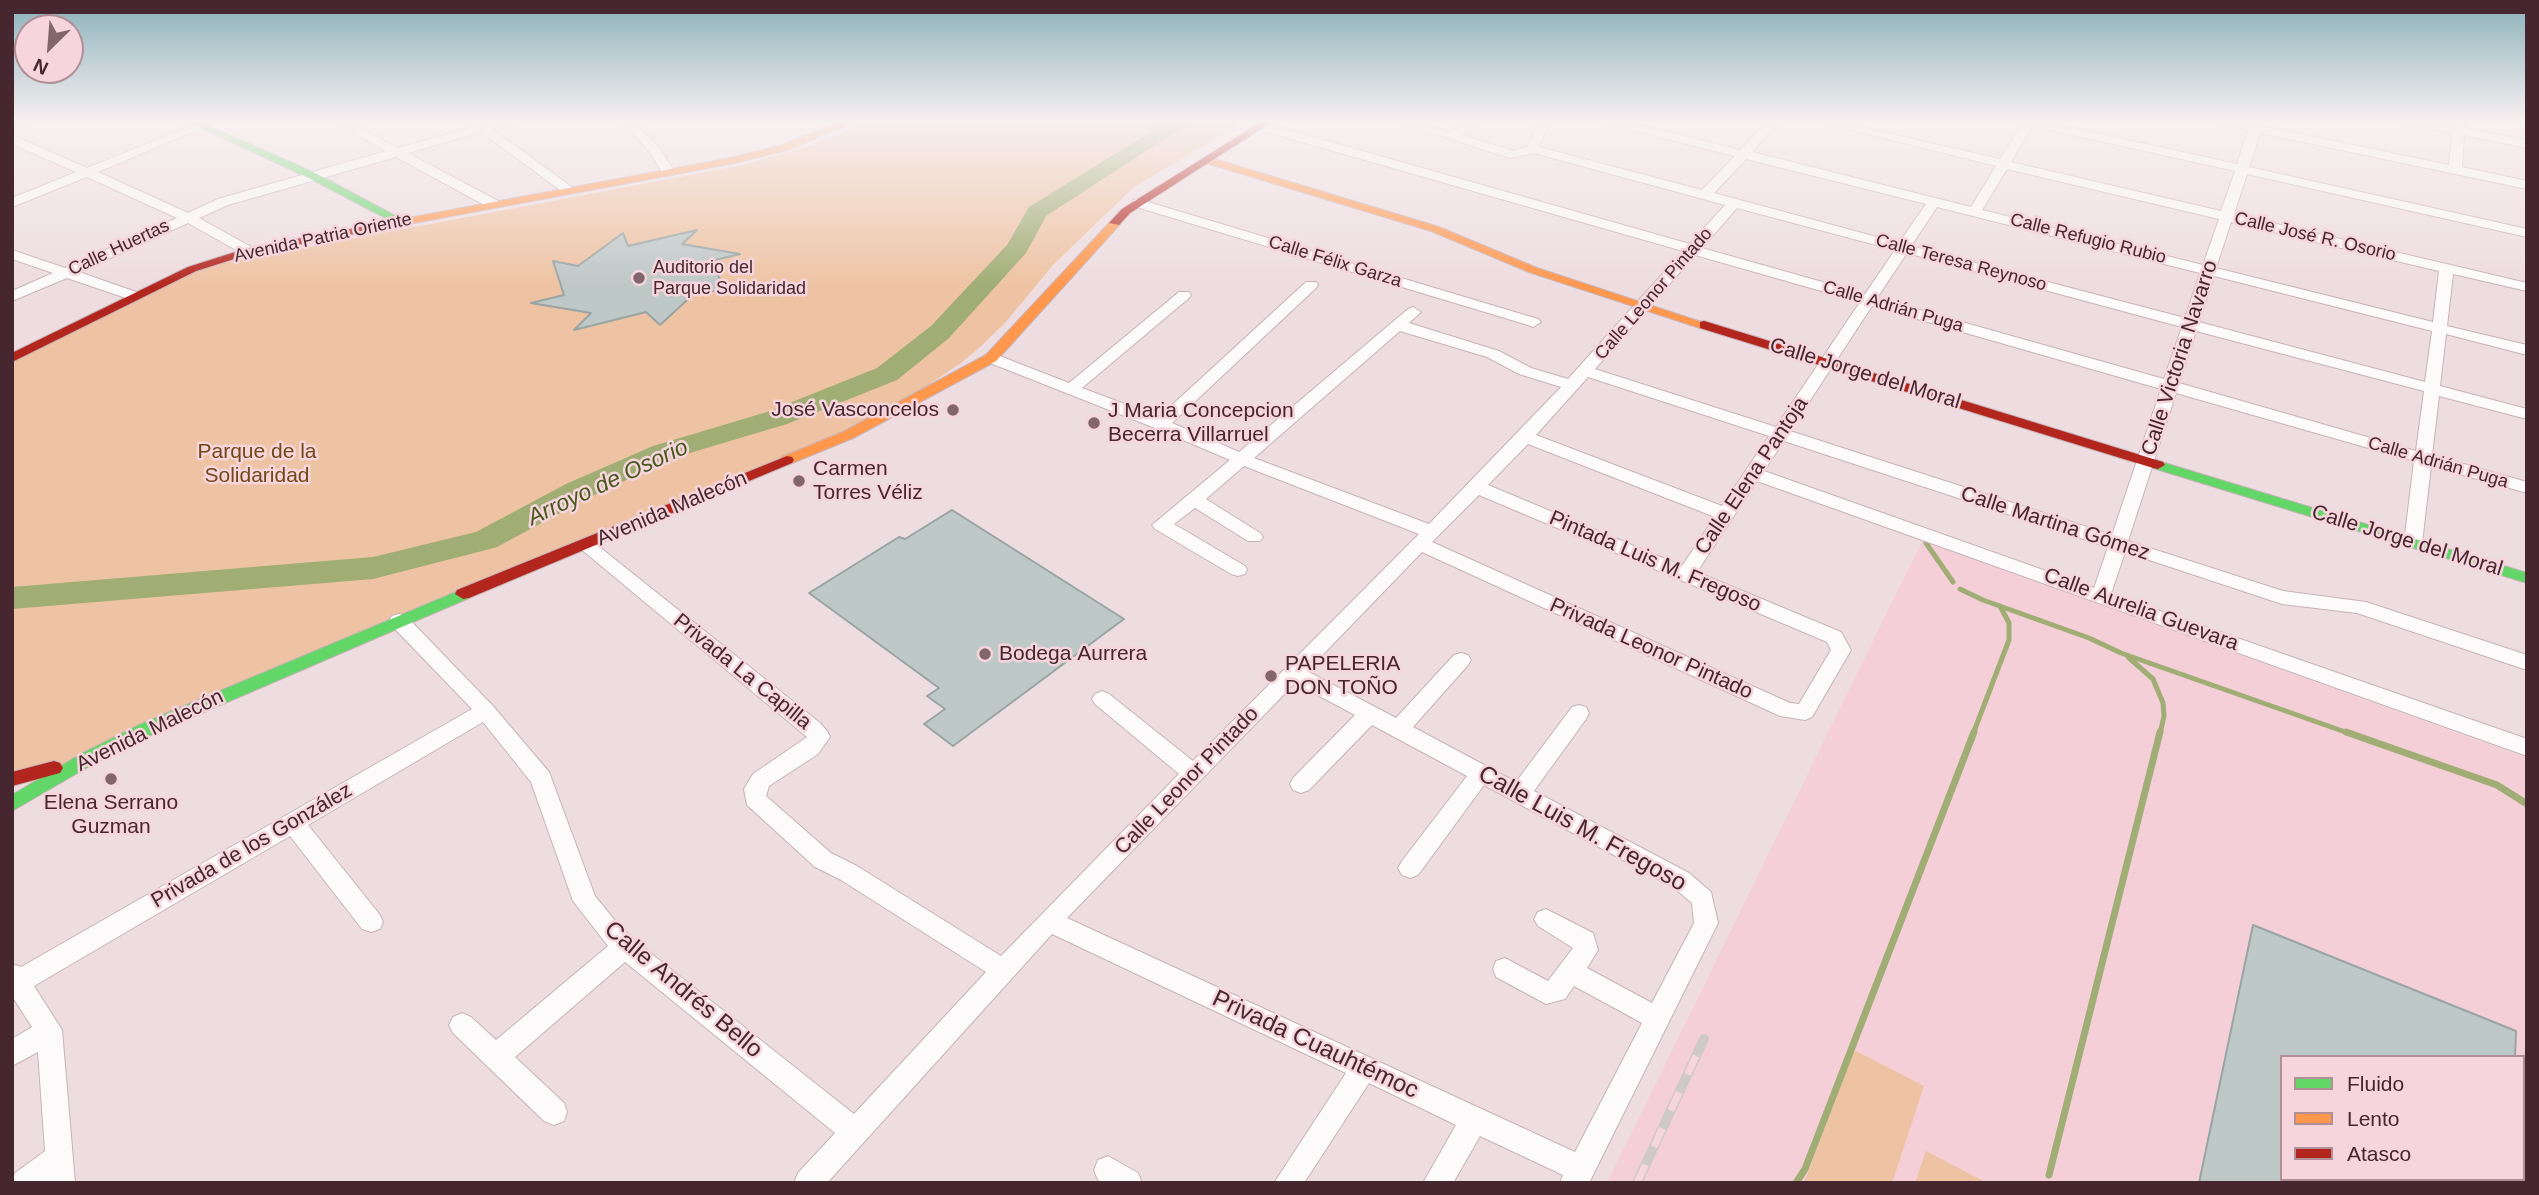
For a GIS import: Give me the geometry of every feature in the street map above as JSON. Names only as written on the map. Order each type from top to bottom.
[{"type":"street","points":[[12,203],[78,176]]},
{"type":"street","points":[[95,176],[187,217],[248,251]]},
{"type":"street","points":[[313,176],[399,221]]},
{"type":"street","name":"Calle Huertas","points":[[12,297],[223,202],[313,176]]},
{"type":"street","points":[[441,176],[493,204]]},
{"type":"street","points":[[549,176],[569,190]]},
{"type":"street","name":"Avenida Patria Oriente","points":[[12,358],[192,268],[248,251],[652,176]]},
{"type":"street","name":"Avenida Malecón","points":[[12,804],[87,759],[147,729],[399,621],[848,435],[991,358],[1126,211],[1182,176]]},
{"type":"street","name":"Calle Jorge del Moral","points":[[1259,176],[1435,229],[1533,270],[1642,306],[2527,578]]},
{"type":"street","name":"Calle Adrián Puga","points":[[1443,176],[1693,250],[2527,488]]},
{"type":"street","name":"Calle Teresa Reynoso","points":[[1635,176],[2527,414]]},
{"type":"street","name":"Calle Leonor Pintado","points":[[1706,194],[1723,176]]},
{"type":"street","name":"Calle Refugio Rubio","points":[[1834,176],[2527,350]]},
{"type":"street","points":[[1975,211],[1996,176]]},
{"type":"street","name":"Calle José R. Osorio","points":[[2058,176],[2527,287]]},
{"type":"street","name":"Calle Victoria Navarro","points":[[2101,596],[2240,176]]},
{"type":"street","points":[[2272,176],[2527,233]]},
{"type":"street","points":[[2483,176],[2527,185]]},
{"type":"street","name":"Calle Elena Pantoja","points":[[1686,575],[1934,201]]},
{"type":"street","name":"Calle Leonor Pintado","points":[[808,1183],[1049,921],[1525,437],[1735,202]]},
{"type":"street","name":"Calle Félix Garza","points":[[1138,203],[1533,322]]},
{"type":"street","points":[[12,254],[134,296]]},
{"type":"street","points":[[2413,543],[2446,268]]},
{"type":"street","points":[[1161,424],[1311,285]]},
{"type":"street","points":[[1071,389],[1184,295]]},
{"type":"street","points":[[1238,570],[1161,525],[1194,500],[1413,312]]},
{"type":"street","points":[[1398,325],[1493,354],[1525,371],[1579,379]]},
{"type":"street","name":"Privada Leonor Pintado","points":[[991,358],[1161,424],[1426,538],[1787,711],[1805,712],[1841,650],[1834,637]]},
{"type":"street","name":"Calle Martina Gómez","points":[[1579,379],[1780,435],[2282,597],[2359,607],[2527,663]]},
{"type":"street","points":[[1525,437],[1728,515]]},
{"type":"street","name":"Calle Aurelia Guevara","points":[[1754,474],[2527,748]]},
{"type":"street","name":"Pintada Luis M. Fregoso","points":[[1476,487],[1834,637]]},
{"type":"street","points":[[1194,500],[1254,537]]},
{"type":"street","name":"Privada La Capilla","points":[[585,545],[813,729],[819,737],[810,748],[761,780],[755,789],[755,799],[823,860],[849,873],[1003,970]]},
{"type":"street","name":"Calle Andrés Bello","points":[[399,621],[486,711],[541,778],[585,901],[625,947],[855,1132]]},
{"type":"street","points":[[1399,729],[1461,660]]},
{"type":"street","name":"Calle Luis M. Fregoso","points":[[1293,673],[1681,880],[1703,899],[1706,923],[1577,1176]]},
{"type":"street","points":[[1102,699],[1194,775]]},
{"type":"street","name":"Privada de los González","points":[[15,979],[486,711]]},
{"type":"street","points":[[1301,785],[1370,713]]},
{"type":"street","points":[[1520,793],[1579,713]]},
{"type":"street","points":[[12,779],[87,759]]},
{"type":"street","points":[[1410,868],[1482,773]]},
{"type":"street","points":[[293,823],[370,922]]},
{"type":"street","points":[[1506,969],[1546,993],[1556,991],[1586,950],[1584,940],[1546,919]]},
{"type":"street","name":"Privada Cuauhtémoc","points":[[1049,921],[1474,1120],[1577,1176]]},
{"type":"street","points":[[496,1056],[625,947]]},
{"type":"street","points":[[1570,971],[1656,1018]]},
{"type":"street","points":[[15,979],[49,1030],[60,1170],[25,1183]]},
{"type":"street","points":[[462,1025],[554,1112]]},
{"type":"street","points":[[12,1054],[49,1030]]},
{"type":"street","points":[[1289,1183],[1364,1069]]},
{"type":"street","points":[[1437,1183],[1474,1120]]},
{"type":"shaded area","points":[[1922,541],[2527,758],[2527,1183],[1607,1183]]},
{"type":"green space","name":"Parque de la Solidaridad","points":[[686,176],[1153,176],[1134,187],[1053,265],[1005,323],[980,347],[961,363],[875,421],[87,759],[12,777],[12,361],[192,269]]},
{"type":"green space","points":[[1854,1050],[1924,1086],[1892,1183],[1804,1183]]},
{"type":"green space","points":[[1926,1151],[1987,1183],[1915,1183]]},
{"type":"building","name":"Auditorio del Parque Solidaridad","points":[[697,230],[682,244],[740,254],[711,261],[727,293],[699,289],[660,325],[646,312],[574,330],[591,313],[531,303],[564,295],[553,261],[578,266],[623,233],[628,246]]},
{"type":"building","name":"Bodega Aurrera","points":[[952,510],[1124,619],[953,746],[924,724],[945,709],[927,696],[939,688],[809,593],[899,537],[905,539]]},
{"type":"building","points":[[2253,925],[2516,1031],[2515,1055],[2280,1055],[2282,1183],[2199,1183]]},
{"type":"waterway","name":"Arroyo de Osorio","points":[[12,598],[373,568],[486,540],[577,491],[663,452],[777,418],[887,374],[940,332],[1017,248],[1037,212],[1095,176]]},
{"type":"waterway","points":[[1926,543],[1953,582]]},
{"type":"waterway","points":[[1960,589],[2000,606]]},
{"type":"waterway","points":[[1973,734],[2009,640],[2009,623],[2000,606]]},
{"type":"waterway","points":[[2000,606],[2089,638],[2121,653],[2351,734]]},
{"type":"waterway","points":[[2128,657],[2153,679],[2163,703],[2164,716],[2160,734]]},
{"type":"waterway","points":[[1796,1183],[1805,1169],[1974,732]]},
{"type":"waterway","points":[[2049,1175],[2160,732]]},
{"type":"waterway","points":[[2346,732],[2497,785],[2527,804]]},
{"type":"railway","points":[[1637,1183],[1704,1039]]},
{"type":"traffic: fast","points":[[312,176],[399,221]]},
{"type":"traffic: fast","points":[[2158,465],[2527,578]]},
{"type":"traffic: fast","points":[[12,804],[87,759],[147,729],[463,594]]},
{"type":"traffic: slow","points":[[387,225],[651,176]]},
{"type":"traffic: slow","points":[[1259,176],[1435,229],[1533,270],[1704,325]]},
{"type":"traffic: slow","points":[[787,460],[848,435],[991,358],[1115,223]]},
{"type":"traffic: jam","points":[[1115,223],[1126,211],[1182,176]]},
{"type":"traffic: jam","points":[[12,358],[192,269],[248,251],[387,225]]},
{"type":"traffic: jam","points":[[1704,325],[2158,465]]},
{"type":"traffic: jam","points":[[463,594],[787,460]]},
{"type":"traffic: jam","points":[[12,779],[54,768]]},
{"type":"place","name":"Auditorio del Parque Solidaridad","points":[[639,278]]},
{"type":"place","name":"José Vasconcelos","points":[[953,410]]},
{"type":"place","name":"J Maria Concepcion Becerra Villarruel","points":[[1094,423]]},
{"type":"place","name":"Carmen Torres Véliz","points":[[799,481]]},
{"type":"place","name":"Bodega Aurrera","points":[[985,654]]},
{"type":"place","name":"PAPELERIA DON TOÑO","points":[[1271,676]]},
{"type":"place","name":"Elena Serrano Guzman","points":[[111,779]]}]
